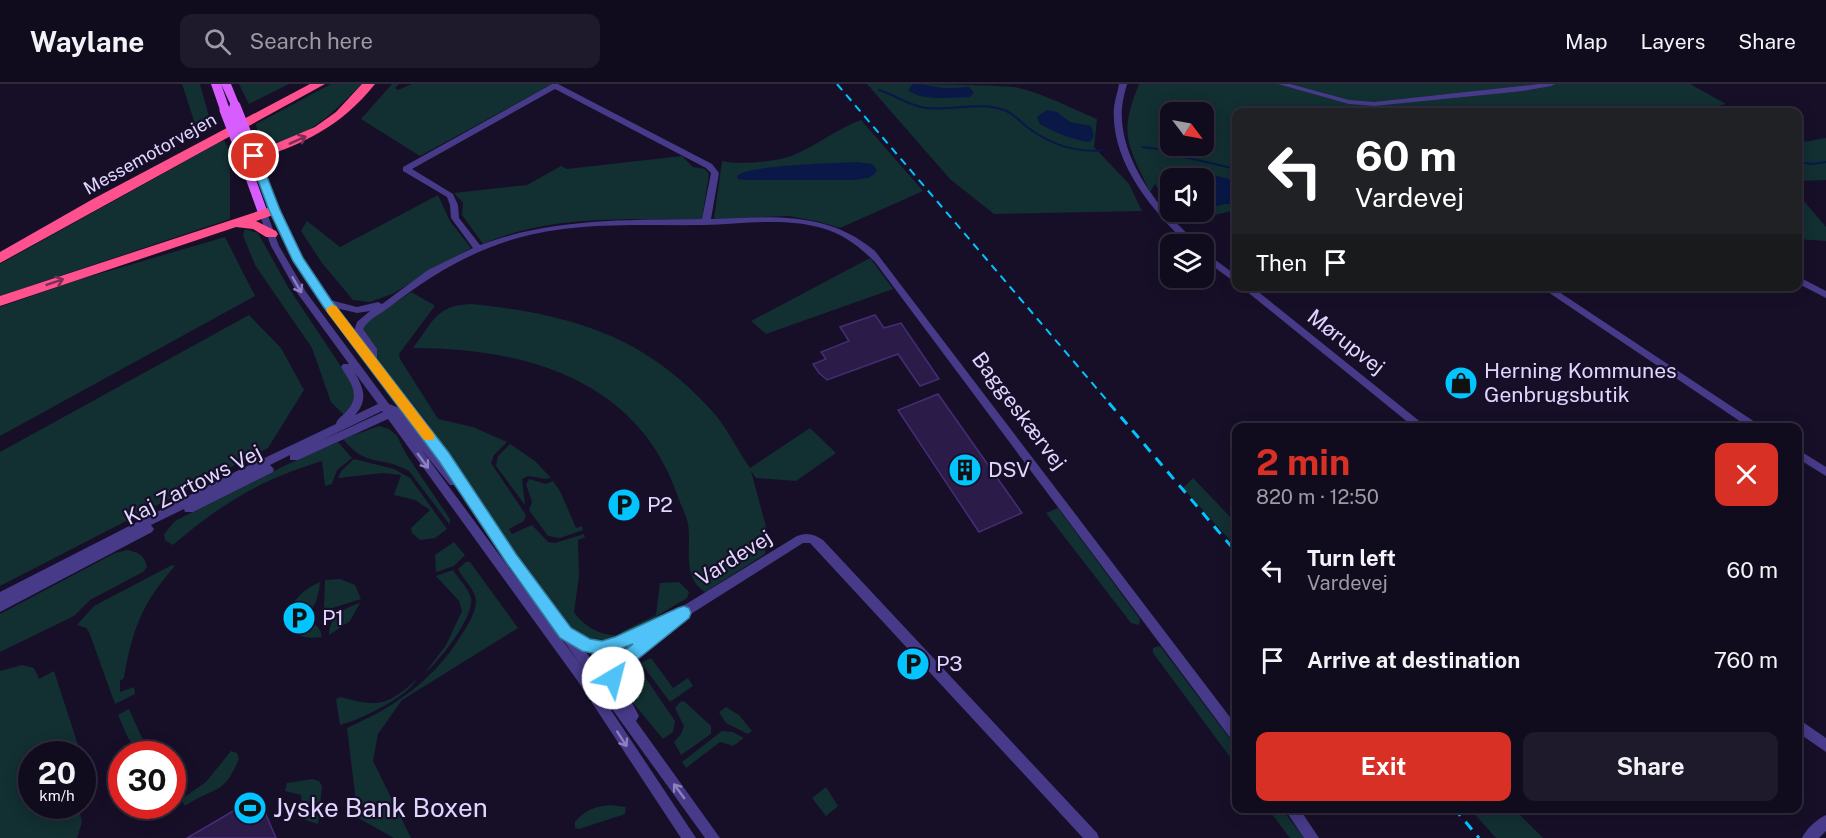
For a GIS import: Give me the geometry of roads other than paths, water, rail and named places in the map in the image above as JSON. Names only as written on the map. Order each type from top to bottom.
[{"type":"highway","points":[[0,250],[300,84]]},
{"type":"highway","name":"Messemotorvejen","points":[[0,250],[308,84]]},
{"type":"highway","name":"Messemotorvejen","points":[[0,258],[108,197],[319,84]]},
{"type":"highway","points":[[249,158],[318,130],[344,110],[369,84]]},
{"type":"highway","points":[[0,301],[269,212]]},
{"type":"highway","points":[[206,232],[249,224],[263,228],[270,234]]},
{"type":"main road","name":"Vardevej","points":[[216,84],[230,108],[269,212]]},
{"type":"main road","name":"Vardevej","points":[[226,84],[230,108]]},
{"type":"street","points":[[1123,84],[1118,112],[1126,155],[1151,200],[1181,234]]},
{"type":"street","points":[[1282,84],[1349,102],[1367,104],[1523,89],[1551,84]]},
{"type":"street","points":[[479,249],[455,218],[454,205],[450,196],[406,169],[557,85],[709,166],[715,173],[706,222]]},
{"type":"street","name":"Vardevej","points":[[269,212],[270,234],[275,246],[325,326],[589,677],[645,743],[713,838]]},
{"type":"street","name":"Vardevej","points":[[269,212],[327,303],[402,400],[565,633],[589,677],[689,838]]},
{"type":"street","name":"Baggeskærvej","points":[[372,362],[372,349],[358,329],[368,317],[432,273],[479,249],[513,237],[582,225],[765,220],[817,224],[841,232],[865,246],[884,268],[1232,730]]},
{"type":"street","points":[[1214,263],[1232,277]]},
{"type":"street","points":[[1802,282],[1826,296]]},
{"type":"street","name":"Mørupvej","points":[[1250,291],[1417,423]]},
{"type":"street","points":[[1551,291],[1751,423]]},
{"type":"street","name":"Baggeskærvej","points":[[327,303],[358,311],[392,299]]},
{"type":"street","points":[[314,440],[349,416],[357,406],[360,396],[359,386],[323,332],[325,326]]},
{"type":"street","name":"Kaj Zartows Vej","points":[[0,607],[242,482],[388,410],[402,400]]},
{"type":"street","points":[[388,410],[398,412],[444,471],[476,507]]},
{"type":"street","name":"Kaj Zartows Vej","points":[[0,598],[243,473],[314,440],[388,410]]},
{"type":"street","points":[[1802,456],[1826,472]]},
{"type":"street","name":"Vardevej","points":[[589,677],[684,613],[805,537],[812,538],[1092,838]]},
{"type":"street","name":"Vardevej","points":[[565,633],[588,646],[602,648],[617,644],[684,613]]},
{"type":"street","name":"Vardevej","points":[[645,743],[636,721],[614,684],[614,675],[623,662],[684,613]]},
{"type":"street","points":[[589,677],[623,662]]},
{"type":"street","points":[[1802,728],[1826,746]]},
{"type":"street","points":[[1814,738],[1826,752]]},
{"type":"street","points":[[1294,813],[1312,838]]},
{"type":"street","points":[[1809,838],[1826,822]]},
{"type":"water","points":[[913,84],[946,88],[969,87],[974,93],[970,97],[921,96],[908,90]]},
{"type":"water","points":[[1047,110],[1057,112],[1070,122],[1091,126],[1094,136],[1090,142],[1077,140],[1040,124],[1037,117]]},
{"type":"water","points":[[857,162],[872,164],[877,170],[871,177],[856,180],[744,180],[738,179],[737,176],[744,172],[774,167]]},
{"type":"water","points":[[1214,176],[1232,180],[1232,203],[1214,206]]},
{"type":"waterway","points":[[879,90],[926,108],[995,107],[1015,116],[1038,135],[1065,147],[1104,150]]},
{"type":"waterway","points":[[1142,147],[1157,149]]},
{"type":"waterway","points":[[1180,156],[1232,168]]},
{"type":"waterway","points":[[1802,163],[1826,162]]},
{"type":"railway","points":[[837,84],[1110,404]]},
{"type":"railway","points":[[1109,403],[1232,547]]},
{"type":"railway","points":[[1458,813],[1479,838]]},
{"type":"place","name":"Herning Kommunes Genbrugsbutik","points":[[1461,383]]},
{"type":"place","name":"DSV","points":[[965,470]]},
{"type":"place","name":"P2","points":[[624,505]]},
{"type":"place","name":"P1","points":[[299,618]]},
{"type":"place","name":"P3","points":[[913,664]]},
{"type":"place","name":"Jyske Bank Boxen","points":[[250,808]]}]
